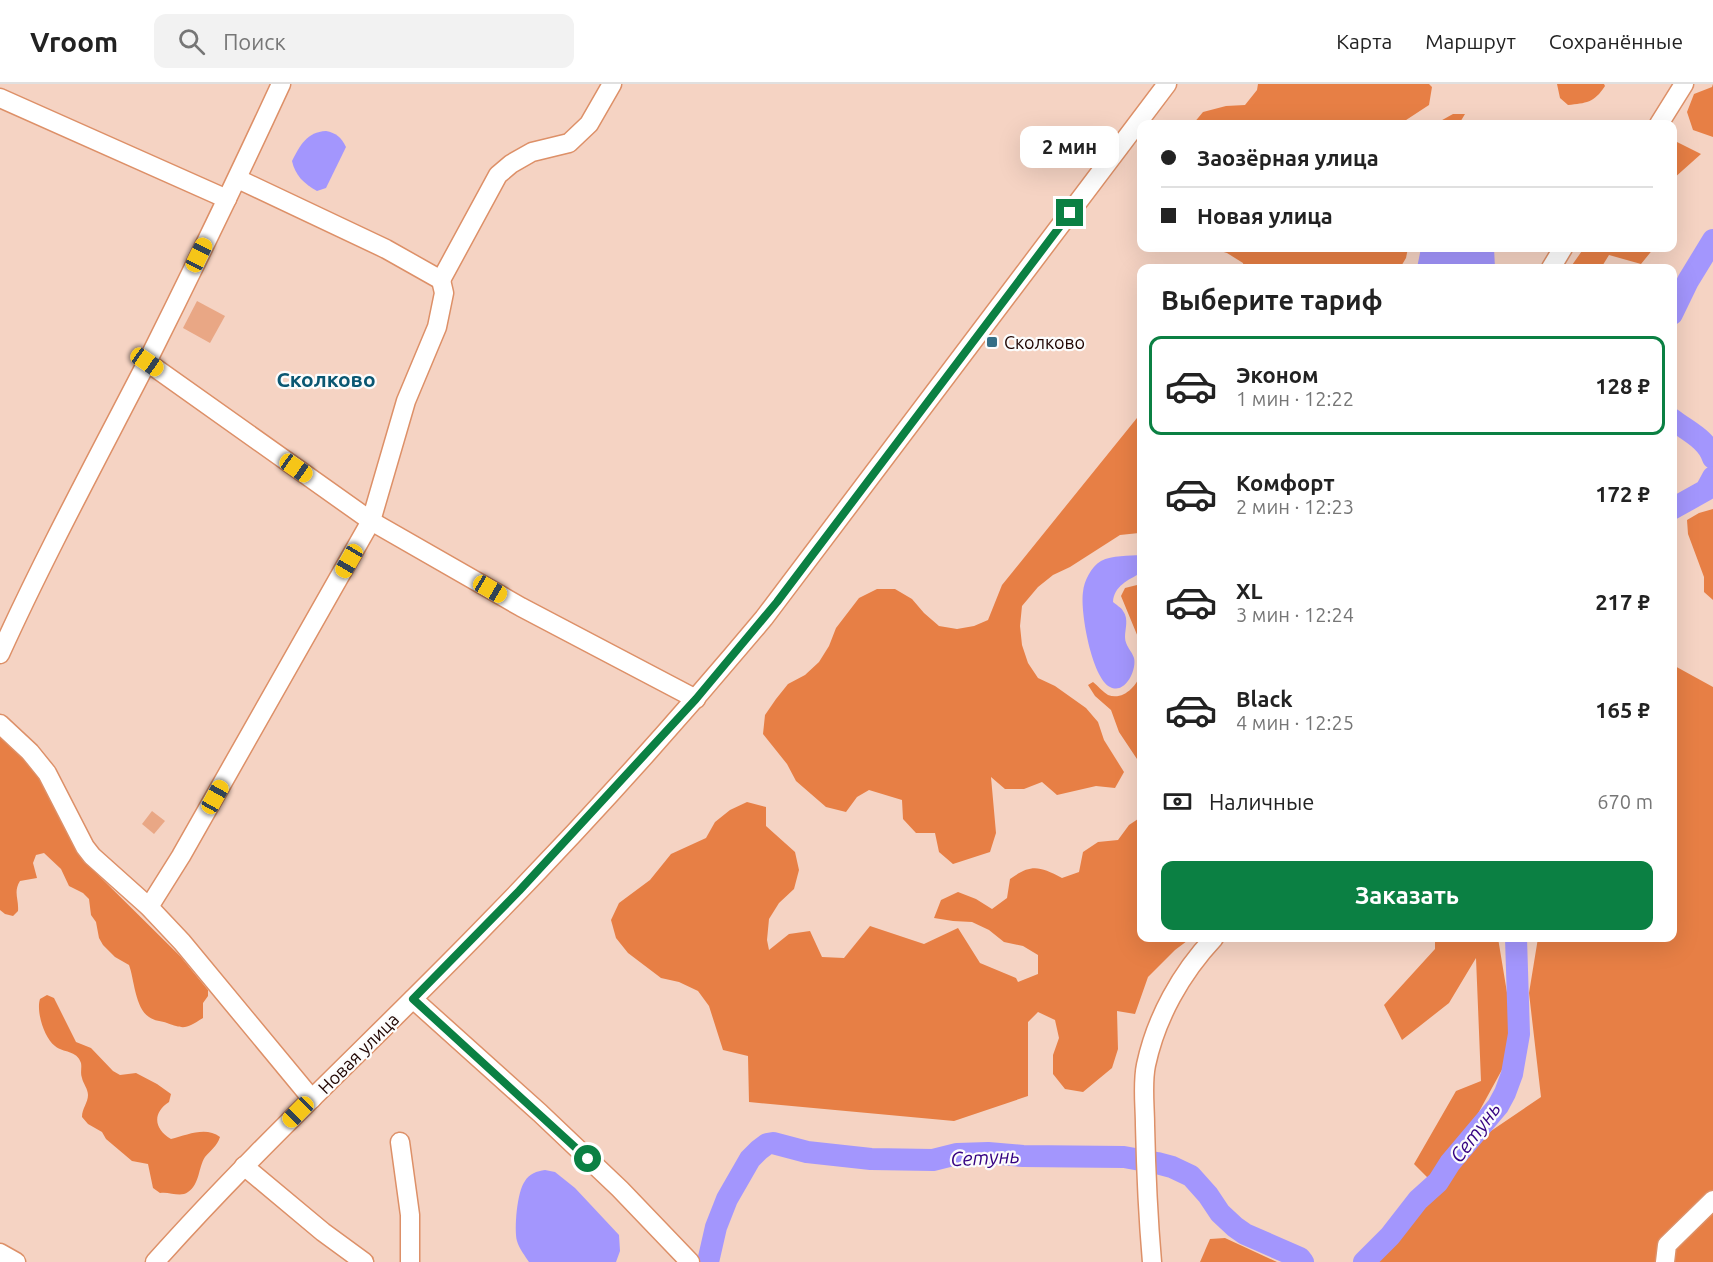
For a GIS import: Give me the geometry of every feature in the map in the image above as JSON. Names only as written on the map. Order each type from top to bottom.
[{"type":"street","points":[[8,84],[0,98],[227,199]]},
{"type":"street","points":[[0,654],[26,596],[147,362],[238,179],[281,84]]},
{"type":"street","points":[[149,907],[181,856],[371,521],[405,401],[436,327],[444,292],[441,280],[498,175],[511,164],[532,152],[569,143],[589,124],[612,84]]},
{"type":"street","name":"Новая улица","points":[[1140,120],[1167,84]]},
{"type":"street","points":[[1662,120],[1684,84]]},
{"type":"street","name":"Новая улица","points":[[155,1262],[244,1166],[413,999],[533,876],[696,699],[778,600],[1137,124]]},
{"type":"street","points":[[238,179],[386,249],[441,280]]},
{"type":"street","points":[[147,362],[371,521],[521,607],[696,699]]},
{"type":"street","points":[[0,724],[30,752],[47,773],[92,856],[149,907],[204,969],[312,1099]]},
{"type":"street","points":[[1152,1262],[1147,1201],[1146,1067],[1169,1001],[1185,973],[1211,942]]},
{"type":"street","points":[[413,999],[540,1113],[620,1189],[688,1261]]},
{"type":"street","points":[[400,1142],[410,1215],[410,1262]]},
{"type":"street","points":[[244,1166],[323,1232],[364,1262]]},
{"type":"street","points":[[1665,1262],[1667,1245],[1713,1200]]},
{"type":"street","points":[[0,1253],[16,1262]]},
{"type":"shaded area","points":[[1258,84],[1429,84],[1432,87],[1429,105],[1406,120],[1196,120],[1203,112],[1226,106],[1245,105],[1257,90]]},
{"type":"shaded area","points":[[1557,84],[1604,84],[1605,86],[1597,96],[1589,101],[1568,105],[1560,98]]},
{"type":"shaded area","points":[[1713,84],[1713,137],[1693,130],[1687,112],[1694,94],[1712,87]]},
{"type":"shaded area","points":[[1453,114],[1465,114],[1461,120],[1442,120]]},
{"type":"shaded area","points":[[326,131],[338,136],[346,147],[326,188],[317,191],[301,179],[292,161],[301,145],[309,137]]},
{"type":"shaded area","points":[[1677,142],[1701,154],[1677,175]]},
{"type":"shaded area","points":[[1224,252],[1407,252],[1402,264],[1243,264]]},
{"type":"shaded area","points":[[1420,252],[1494,252],[1495,264],[1418,264]]},
{"type":"shaded area","points":[[1581,252],[1651,252],[1641,264],[1609,255],[1603,264],[1573,264]]},
{"type":"shaded area","points":[[197,301],[225,316],[210,343],[183,328]]},
{"type":"shaded area","points":[[1137,418],[1137,533],[1120,535],[1070,567],[1053,575],[1038,587],[1022,606],[1020,626],[1022,645],[1028,663],[1038,678],[1055,686],[1086,708],[1098,722],[1104,740],[1124,772],[1115,788],[1096,786],[1057,795],[1042,782],[1024,789],[1005,789],[991,777],[996,833],[990,852],[953,864],[939,852],[935,833],[916,833],[903,819],[902,800],[869,790],[857,797],[846,812],[826,807],[796,781],[787,764],[763,734],[765,715],[788,684],[805,675],[819,662],[836,628],[859,598],[877,589],[895,589],[912,599],[939,626],[957,629],[974,626],[988,620],[1002,585]]},
{"type":"shaded area","points":[[1713,509],[1713,600],[1704,592],[1704,577],[1688,534],[1687,520]]},
{"type":"shaded area","points":[[1137,555],[1137,575],[1122,584],[1113,602],[1125,614],[1125,640],[1134,658],[1134,669],[1129,680],[1125,685],[1115,689],[1104,681],[1093,658],[1085,628],[1083,601],[1086,579],[1091,571],[1101,561]]},
{"type":"shaded area","points":[[1137,585],[1137,635],[1121,596],[1125,588]]},
{"type":"shaded area","points":[[1677,667],[1713,687],[1713,1262],[1363,1262],[1488,1133],[1541,1097],[1529,993],[1537,942],[1677,942]]},
{"type":"shaded area","points":[[1137,681],[1137,759],[1119,732],[1111,710],[1095,696],[1088,685],[1093,682],[1108,695],[1119,696],[1129,691]]},
{"type":"shaded area","points":[[0,737],[39,774],[84,861],[180,956],[208,990],[208,996],[203,1003],[203,1018],[189,1026],[178,1027],[153,1019],[144,1013],[138,1000],[129,965],[115,957],[99,938],[96,922],[91,915],[89,899],[69,886],[61,869],[44,853],[36,855],[33,863],[37,878],[20,881],[18,885],[18,911],[13,916],[0,910]]},
{"type":"shaded area","points":[[747,802],[766,807],[766,826],[795,852],[799,870],[794,889],[779,903],[769,919],[767,940],[769,950],[789,934],[810,931],[822,957],[844,958],[870,926],[924,944],[958,928],[980,963],[1016,978],[1018,982],[1038,974],[1038,955],[1023,946],[1004,942],[989,930],[972,922],[934,918],[941,900],[958,892],[992,909],[1007,898],[1010,879],[1017,874],[1035,868],[1062,878],[1079,872],[1083,852],[1098,842],[1118,840],[1129,825],[1137,820],[1137,942],[1186,942],[1148,977],[1135,1014],[1117,1011],[1118,1049],[1112,1068],[1083,1092],[1065,1089],[1053,1074],[1053,1055],[1059,1038],[1055,1020],[1038,1012],[1028,1022],[1028,1096],[954,1121],[749,1102],[748,1056],[723,1050],[709,1006],[698,991],[679,982],[661,978],[628,953],[616,938],[611,920],[619,903],[650,880],[671,854],[706,838],[715,822],[730,810]]},
{"type":"shaded area","points":[[152,811],[165,821],[154,834],[142,824]]},
{"type":"shaded area","points":[[1435,942],[1499,942],[1511,1017],[1504,1066],[1469,1130],[1428,1178],[1414,1164],[1456,1091],[1481,1081],[1476,958],[1449,1003],[1402,1040],[1384,1005],[1435,949]]},
{"type":"shaded area","points":[[47,995],[54,998],[76,1042],[91,1048],[113,1071],[120,1075],[136,1073],[171,1094],[169,1102],[160,1111],[157,1121],[165,1135],[171,1139],[209,1132],[220,1137],[205,1157],[195,1185],[188,1192],[185,1194],[160,1193],[153,1188],[148,1164],[132,1161],[106,1139],[102,1132],[88,1124],[82,1117],[88,1095],[81,1076],[81,1063],[76,1056],[58,1048],[47,1037],[39,1004],[40,999]]},
{"type":"shaded area","points":[[545,1170],[555,1172],[575,1188],[619,1235],[620,1251],[616,1262],[529,1262],[517,1241],[518,1201],[522,1186],[527,1179],[534,1173]]},
{"type":"shaded area","points":[[1225,1238],[1277,1262],[1200,1262],[1210,1239]]},
{"type":"waterway","name":"Сетунь","points":[[1677,304],[1713,240]]},
{"type":"waterway","name":"Сетунь","points":[[1677,423],[1701,440],[1713,458]]},
{"type":"waterway","name":"Сетунь","points":[[1677,506],[1706,490],[1713,477]]},
{"type":"waterway","name":"Сетунь","points":[[1364,1262],[1390,1236],[1418,1200],[1438,1182],[1450,1163],[1498,1106],[1505,1093],[1512,1074],[1519,1034],[1516,942]]},
{"type":"waterway","name":"Сетунь","points":[[708,1262],[716,1227],[727,1199],[750,1159],[767,1144],[773,1143],[807,1152],[871,1159],[933,1160],[957,1154],[988,1153],[1023,1156],[1124,1157],[1157,1163],[1191,1176],[1220,1213],[1245,1234],[1300,1258],[1303,1262]]},
{"type":"place","name":"Сколково","points":[[992,342]]},
{"type":"district","name":"Сколково","points":[[326,379]]},
{"type":"route","points":[[588,1159],[413,999],[492,920],[654,746],[764,618],[1070,213]]}]
